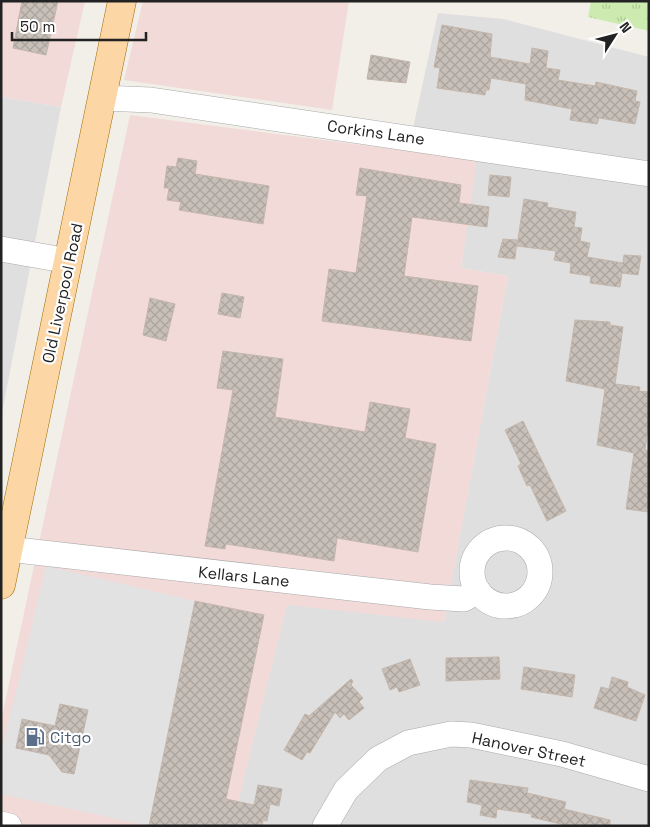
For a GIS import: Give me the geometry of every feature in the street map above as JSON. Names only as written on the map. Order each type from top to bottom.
[{"type":"main road","name":"Old Liverpool Road","points":[[1,585],[122,1]]},
{"type":"street","name":"Corkins Lane","points":[[102,98],[160,101],[649,174]]},
{"type":"street","points":[[1,249],[69,261]]},
{"type":"street","name":"Kellars Lane","points":[[8,549],[430,597],[464,599],[478,591]]},
{"type":"street","name":"Hanover Street","points":[[326,826],[346,790],[378,759],[408,743],[451,734],[470,734],[562,754],[649,779]]},
{"type":"street","points":[[1,824],[9,826]]},
{"type":"shaded area","points":[[1,1],[85,1],[61,107],[1,97]]},
{"type":"shaded area","points":[[143,1],[349,1],[332,110],[124,80]]},
{"type":"shaded area","points":[[438,13],[503,19],[649,57],[649,826],[232,826],[287,604],[444,621],[508,276],[461,268],[476,160],[408,151]]},
{"type":"shaded area","points":[[1,97],[61,107],[1,418]]},
{"type":"shaded area","points":[[130,115],[477,160],[461,268],[508,276],[444,622],[287,605],[232,826],[1,826],[1,721]]},
{"type":"shaded area","points":[[46,566],[195,601],[149,826],[1,794],[1,754]],"holes":[[[60,704],[88,710],[74,774],[62,772],[49,755],[16,748],[22,719],[55,726]]]},
{"type":"green space","points":[[591,1],[649,1],[649,31],[588,17]]},
{"type":"building","points":[[22,1],[58,1],[46,55],[13,48]]},
{"type":"building","points":[[442,25],[492,34],[490,57],[530,64],[532,48],[548,51],[546,68],[560,70],[558,80],[595,86],[596,82],[637,91],[635,101],[640,102],[635,124],[599,118],[597,124],[570,120],[572,109],[525,100],[526,84],[491,78],[489,90],[486,90],[485,95],[437,88],[440,68],[434,67]]},
{"type":"building","points":[[371,55],[410,62],[406,83],[367,79]]},
{"type":"building","points":[[178,158],[197,161],[195,174],[269,186],[263,224],[179,210],[181,202],[167,200],[169,188],[164,188],[167,166],[176,167]]},
{"type":"building","points":[[360,168],[461,185],[459,203],[489,207],[487,227],[412,217],[404,276],[478,286],[471,341],[322,321],[329,269],[356,273],[367,196],[356,195]]},
{"type":"building","points":[[490,175],[511,177],[509,197],[488,195]]},
{"type":"building","points":[[524,199],[548,203],[547,207],[576,212],[574,227],[582,228],[580,241],[590,243],[587,257],[623,263],[624,255],[641,256],[638,275],[622,273],[620,287],[590,283],[591,276],[570,273],[571,263],[554,260],[556,251],[517,246]]},
{"type":"building","points":[[503,239],[517,240],[515,259],[498,257]]},
{"type":"building","points":[[222,293],[244,297],[240,318],[218,314]]},
{"type":"building","points":[[150,298],[175,304],[166,341],[143,335]]},
{"type":"building","points":[[575,320],[610,322],[610,325],[623,327],[615,384],[640,387],[639,391],[649,392],[649,421],[645,450],[649,451],[649,512],[626,509],[634,453],[597,445],[605,389],[566,381]]},
{"type":"building","points":[[223,351],[283,359],[275,417],[365,432],[370,402],[410,409],[405,438],[436,444],[418,552],[337,538],[334,561],[226,544],[225,549],[205,546],[233,390],[217,388]]},
{"type":"building","points":[[523,421],[566,511],[547,521],[530,485],[527,486],[518,466],[521,464],[505,430]]},
{"type":"building","points":[[195,601],[264,615],[226,799],[254,805],[258,785],[282,789],[279,806],[270,804],[267,821],[263,820],[262,826],[149,826]]},
{"type":"building","points":[[499,657],[500,679],[446,681],[446,658]]},
{"type":"building","points":[[410,659],[420,685],[399,692],[397,687],[390,690],[382,669]]},
{"type":"building","points":[[524,667],[575,675],[572,697],[521,689]]},
{"type":"building","points":[[612,677],[628,682],[627,687],[645,695],[636,721],[594,708],[601,687],[609,689]]},
{"type":"building","points":[[351,679],[353,681],[351,685],[363,698],[359,702],[364,708],[349,720],[344,714],[340,718],[335,712],[310,753],[307,752],[302,760],[284,750],[305,714],[309,716]]},
{"type":"building","points":[[60,704],[88,710],[74,774],[62,772],[49,755],[16,748],[22,719],[55,726]]},
{"type":"building","points":[[470,780],[528,788],[527,793],[566,802],[564,809],[610,820],[610,826],[569,826],[531,817],[532,814],[497,809],[496,818],[480,815],[482,805],[467,802]]},
{"type":"place","name":"Citgo","points":[[35,737]]}]
